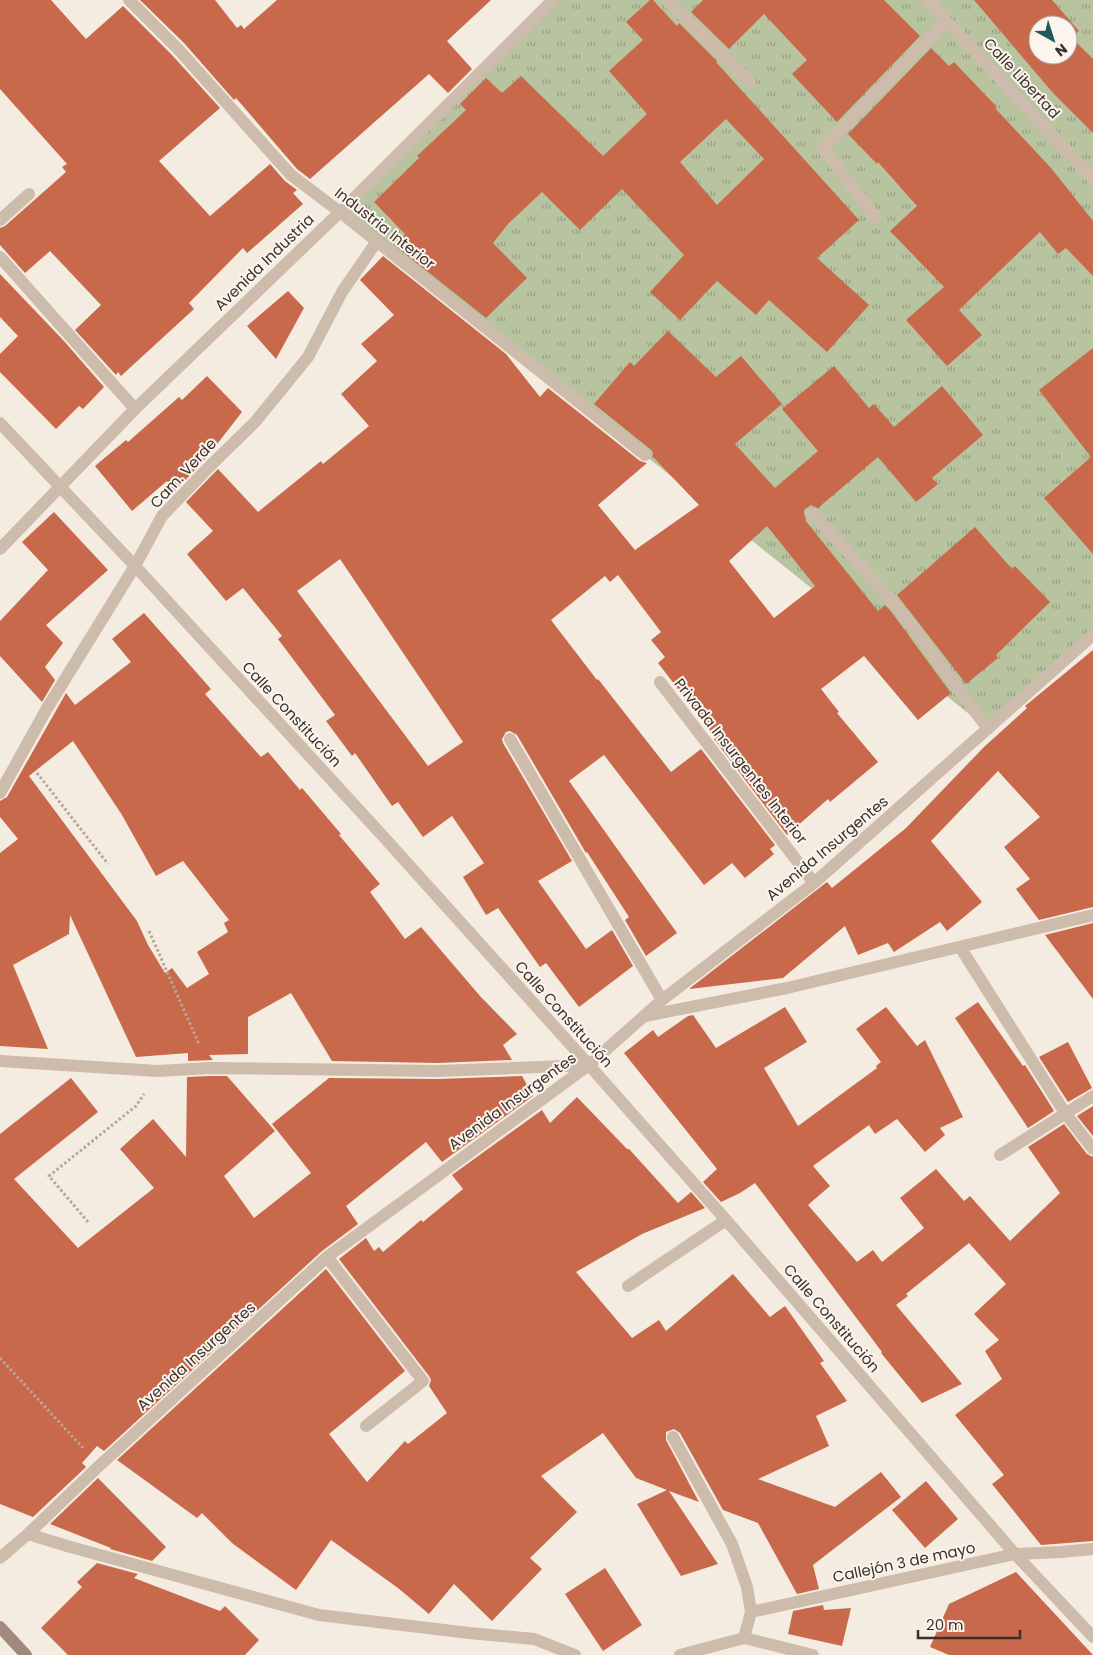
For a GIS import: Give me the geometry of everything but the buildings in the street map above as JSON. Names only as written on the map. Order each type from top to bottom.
[{"type":"street","name":"Industria Interior","points":[[129,0],[178,49],[291,175],[645,455]]},
{"type":"street","name":"Avenida Industria","points":[[0,549],[135,409],[340,212],[553,0]]},
{"type":"street","points":[[667,0],[750,82]]},
{"type":"street","name":"Calle Libertad","points":[[927,0],[1093,179]]},
{"type":"street","points":[[875,217],[823,148],[946,21]]},
{"type":"street","points":[[0,220],[29,194]]},
{"type":"street","name":"Cam. Verde","points":[[0,793],[46,710],[135,566],[162,516],[256,422],[308,357],[342,292],[377,242]]},
{"type":"street","points":[[0,257],[135,409]]},
{"type":"street","name":"Calle Constitución","points":[[0,423],[135,566],[589,1065],[1015,1554],[1093,1637]]},
{"type":"street","points":[[812,513],[896,605],[988,730]]},
{"type":"street","name":"Avenida Insurgentes","points":[[0,1558],[328,1257],[589,1065],[662,1000],[814,883],[1093,635]]},
{"type":"street","name":"Privada Insurgentes Interior","points":[[660,682],[814,883]]},
{"type":"street","points":[[510,739],[662,1000]]},
{"type":"street","points":[[645,1016],[787,988],[1093,916]]},
{"type":"street","points":[[960,947],[1065,1113],[1093,1149]]},
{"type":"street","points":[[0,1061],[158,1071],[210,1068],[438,1071],[589,1065]]},
{"type":"street","points":[[1000,1155],[1093,1096]]},
{"type":"street","points":[[628,1286],[726,1220]]},
{"type":"street","points":[[328,1257],[423,1381],[366,1426]]},
{"type":"street","points":[[673,1437],[732,1544],[747,1587],[751,1612],[744,1638]]},
{"type":"street","points":[[28,1534],[320,1615],[534,1639],[574,1655]]},
{"type":"street","name":"Callejón 3 de mayo","points":[[751,1612],[1015,1554],[1093,1549]]},
{"type":"street","points":[[0,1628],[26,1655]]},
{"type":"street","points":[[680,1655],[744,1638],[813,1655]]},
{"type":"path","points":[[22,752],[108,864]]},
{"type":"path","points":[[149,931],[210,1068]]},
{"type":"path","points":[[88,1222],[49,1176],[136,1106],[158,1071]]},
{"type":"path","points":[[0,1358],[99,1466]]},
{"type":"green space","points":[[557,0],[1093,0],[1093,639],[988,729],[340,212]]}]
